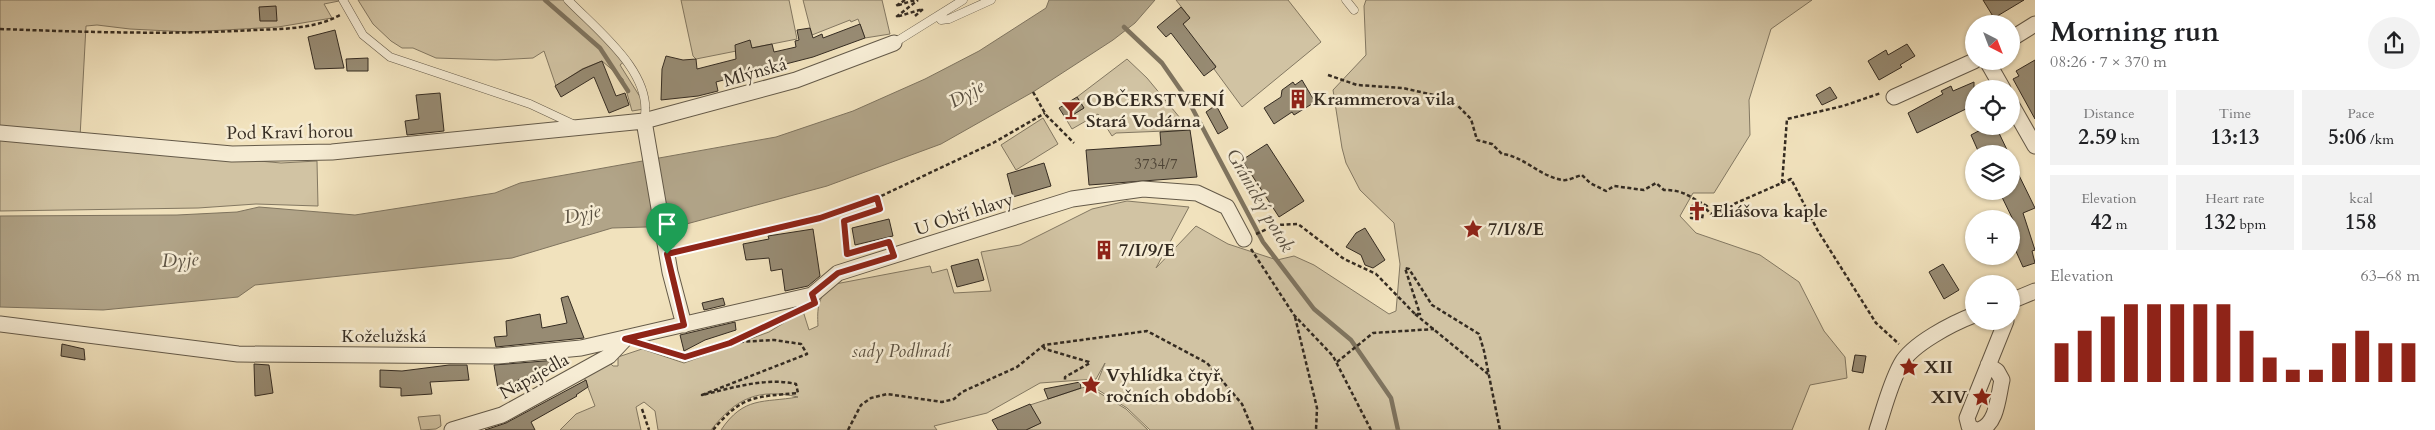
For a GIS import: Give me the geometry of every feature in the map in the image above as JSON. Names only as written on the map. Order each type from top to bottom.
[{"type":"street","points":[[2020,34],[2035,24]]},
{"type":"street","name":"Mlýnská","points":[[581,128],[644,121],[796,80],[894,43]]},
{"type":"street","points":[[1894,97],[1965,65]]},
{"type":"street","points":[[2020,120],[2035,146]]},
{"type":"street","points":[[644,121],[667,250],[684,325]]},
{"type":"street","name":"Pod Kraví horou","points":[[0,133],[232,154],[332,152],[581,128]]},
{"type":"street","name":"U Obří hlavy","points":[[684,325],[812,294],[838,273],[1072,199],[1143,189],[1197,193],[1227,207],[1247,238]]},
{"type":"street","points":[[2020,300],[2035,291]]},
{"type":"street","points":[[1877,430],[1901,364],[1909,354],[1950,324],[1965,318]]},
{"type":"street","name":"Koželužská","points":[[0,324],[238,354],[498,356],[581,348],[684,325]]},
{"type":"street","points":[[1975,430],[1969,426],[1967,418],[2002,330]]},
{"type":"street","name":"Napajedla","points":[[452,430],[502,415],[609,356],[625,339]]},
{"type":"street","points":[[1979,430],[1985,428],[1992,421],[2002,380],[1997,372],[1988,366]]},
{"type":"lane","points":[[343,0],[363,35],[390,56],[530,104],[581,128]]},
{"type":"lane","points":[[568,0],[623,55],[642,86],[647,107],[644,121]]},
{"type":"lane","points":[[894,43],[963,0]]},
{"type":"lane","points":[[938,16],[941,20],[949,20],[991,0]]},
{"type":"lane","points":[[1346,0],[1354,10]]},
{"type":"lane","points":[[625,339],[685,357],[730,343]]},
{"type":"path","points":[[905,0],[896,6],[917,0]]},
{"type":"path","points":[[909,21],[923,9],[896,17],[917,0]]},
{"type":"path","points":[[0,29],[223,32],[300,28],[332,20],[348,11]]},
{"type":"path","points":[[1328,74],[1357,85],[1404,88],[1452,99],[1471,119],[1477,140],[1492,144],[1502,154],[1513,155],[1541,171],[1564,180],[1582,175],[1590,183],[1606,191],[1614,186],[1644,190],[1656,183],[1664,190],[1680,190],[1707,206],[1706,209],[1709,212]]},
{"type":"path","points":[[1782,183],[1787,119],[1842,106],[1887,91],[1894,97]]},
{"type":"path","points":[[1033,92],[1045,113],[1074,143]]},
{"type":"path","points":[[667,250],[820,218],[877,198],[993,143],[1045,113]]},
{"type":"path","points":[[1703,213],[1709,212],[1711,214],[1791,179],[1818,231],[1876,323],[1909,354]]},
{"type":"path","points":[[855,251],[847,254],[844,221],[880,209],[877,198]]},
{"type":"path","points":[[1692,206],[1704,207],[1703,213],[1702,219],[1691,218],[1692,206]]},
{"type":"path","points":[[1371,430],[1337,362],[1294,315],[1247,238],[1271,227],[1298,224],[1344,259],[1376,274],[1415,314],[1489,375]]},
{"type":"path","points":[[1415,314],[1420,314],[1405,268],[1409,269],[1432,306],[1478,334],[1489,375],[1500,430]]},
{"type":"path","points":[[730,343],[790,315]]},
{"type":"path","points":[[1294,315],[1317,408],[1316,430]]},
{"type":"path","points":[[1337,362],[1373,333],[1434,329]]},
{"type":"path","points":[[848,430],[861,405],[871,398],[887,394],[942,402],[954,399],[962,392],[1017,367],[1043,346],[1147,331],[1207,363],[1242,404],[1253,430]]},
{"type":"path","points":[[713,430],[737,406],[754,397],[798,393],[796,384],[787,382],[749,384],[702,394],[807,354],[802,344],[774,340],[730,343]]},
{"type":"path","points":[[1043,346],[1045,349],[1090,363],[1065,377],[1065,382]]},
{"type":"path","points":[[642,409],[649,430]]},
{"type":"green space","points":[[0,0],[339,1],[324,4],[332,18],[278,27],[189,32],[97,25],[86,26],[80,137],[0,128]]},
{"type":"green space","points":[[358,0],[564,0],[626,60],[620,65],[642,100],[650,108],[632,111],[623,79],[602,61],[582,69],[556,86],[544,51],[533,58],[496,60],[436,58],[413,48],[402,48],[391,41],[373,24]]},
{"type":"green space","points":[[681,0],[789,0],[797,39],[696,59],[693,56]]},
{"type":"green space","points":[[803,0],[882,0],[890,34],[865,38],[858,19],[851,22],[850,20],[812,35]]},
{"type":"green space","points":[[1176,0],[1288,0],[1321,42],[1242,107],[1214,69],[1216,66],[1181,26],[1190,18]]},
{"type":"green space","name":"sady Podhradí","points":[[1366,0],[1812,0],[1771,29],[1749,100],[1750,135],[1714,193],[1693,193],[1680,216],[1696,233],[1760,255],[1799,282],[1824,331],[1845,357],[1847,378],[1810,385],[1792,430],[1150,430],[1127,408],[1095,388],[1105,363],[1096,379],[1040,383],[987,413],[934,426],[937,430],[721,430],[729,419],[746,406],[764,401],[798,397],[771,394],[759,395],[739,403],[720,419],[711,430],[658,430],[655,411],[644,402],[636,407],[641,430],[560,430],[576,414],[595,406],[584,377],[609,362],[613,366],[618,366],[618,357],[642,349],[684,363],[769,332],[803,311],[809,330],[818,326],[819,304],[830,285],[930,266],[932,273],[947,269],[954,293],[991,291],[981,252],[1020,245],[1092,209],[1127,201],[1189,207],[1156,268],[1196,226],[1228,244],[1277,260],[1294,256],[1314,265],[1389,314],[1396,311],[1400,264],[1394,223],[1360,190],[1346,163],[1333,90],[1366,55],[1364,6]]},
{"type":"green space","points":[[1127,59],[1147,78],[1190,130],[1116,133],[1112,136],[1098,114],[1072,129],[1066,119],[1084,108],[1077,97]]},
{"type":"green space","points":[[1043,118],[1058,144],[1016,170],[1001,145]]},
{"type":"green space","points":[[0,137],[281,163],[317,161],[318,206],[256,204],[198,208],[0,211]]},
{"type":"green space","points":[[1088,386],[1126,409],[1148,430],[1026,430],[1040,423],[1030,405]]},
{"type":"green space","points":[[440,415],[441,426],[436,429],[421,430],[418,417]]},
{"type":"water","name":"Dyje","points":[[1049,0],[1155,0],[1135,23],[1113,40],[1033,92],[941,144],[827,186],[679,226],[612,228],[512,258],[255,285],[238,297],[103,310],[0,307],[0,216],[177,215],[237,212],[259,207],[355,215],[495,193],[520,183],[776,137],[853,111],[925,79],[979,51],[1046,8]]},
{"type":"building","points":[[1983,0],[2024,0],[1999,15],[1992,15]]},
{"type":"building","points":[[276,6],[277,21],[260,21],[259,7]]},
{"type":"building","points":[[1181,7],[1190,18],[1183,24],[1216,67],[1204,76],[1171,33],[1166,37],[1157,27]]},
{"type":"building","points":[[860,24],[865,38],[813,57],[716,82],[718,91],[698,96],[661,100],[662,69],[666,56],[683,60],[696,59],[697,69],[736,59],[735,45],[750,40],[752,48],[772,44],[774,52],[796,47],[795,41],[799,40],[797,30],[810,28],[813,38],[822,34],[823,38]]},
{"type":"building","points":[[335,30],[344,68],[315,69],[308,37]]},
{"type":"building","points":[[1907,44],[1915,56],[1900,65],[1902,67],[1879,80],[1868,61],[1886,50],[1888,55]]},
{"type":"building","points":[[368,58],[368,71],[347,71],[346,59]]},
{"type":"building","points":[[2035,60],[2035,119],[2020,92],[2020,80],[2013,79],[2019,76],[2016,71]]},
{"type":"building","points":[[602,61],[616,96],[625,93],[629,105],[609,113],[594,77],[561,97],[555,86],[583,69]]},
{"type":"building","name":"Krammerova vila","points":[[1302,80],[1315,102],[1294,115],[1292,112],[1274,124],[1264,108],[1281,97],[1282,90],[1293,82],[1295,85]]},
{"type":"building","points":[[1951,86],[1953,91],[1965,86],[1965,109],[1917,133],[1908,113],[1943,94],[1941,91]]},
{"type":"building","points":[[1830,87],[1837,98],[1822,105],[1816,95]]},
{"type":"building","points":[[440,93],[444,131],[407,135],[405,121],[419,119],[416,95]]},
{"type":"building","points":[[1077,97],[1084,108],[1066,119],[1059,108]]},
{"type":"building","points":[[1216,105],[1228,128],[1218,134],[1206,112]]},
{"type":"building","points":[[1190,130],[1197,177],[1089,185],[1086,150],[1161,145],[1160,132]]},
{"type":"building","points":[[1971,135],[2000,135],[2005,145],[1975,145]]},
{"type":"building","points":[[1267,144],[1304,201],[1279,217],[1242,160]]},
{"type":"building","points":[[1044,163],[1051,186],[1013,197],[1007,174]]},
{"type":"building","points":[[2020,177],[2035,208],[2023,213],[2035,250],[2032,251],[2035,263],[2023,267],[2020,260],[2020,210],[2008,210],[2003,200],[2020,200]]},
{"type":"building","points":[[889,219],[893,236],[855,245],[852,228]]},
{"type":"building","points":[[1365,228],[1385,260],[1373,268],[1365,265],[1361,255],[1346,247],[1356,233]]},
{"type":"building","points":[[813,229],[820,276],[808,286],[785,291],[782,269],[771,271],[769,258],[746,260],[743,244],[769,239],[768,236]]},
{"type":"building","points":[[978,259],[984,280],[957,287],[951,266]]},
{"type":"building","points":[[1943,264],[1959,290],[1944,299],[1929,272]]},
{"type":"building","points":[[568,296],[584,338],[496,347],[494,337],[507,336],[506,321],[540,314],[542,328],[567,323],[561,298]]},
{"type":"building","points":[[723,298],[725,305],[704,310],[702,303]]},
{"type":"building","points":[[735,322],[736,330],[705,340],[684,351],[680,335]]},
{"type":"building","points":[[62,344],[84,349],[85,360],[61,356]]},
{"type":"building","points":[[1855,355],[1866,356],[1863,373],[1852,371]]},
{"type":"building","points":[[557,360],[557,367],[535,368],[536,375],[518,380],[519,387],[498,389],[494,365]]},
{"type":"building","points":[[254,364],[269,365],[273,393],[255,396]]},
{"type":"building","points":[[449,365],[467,365],[469,380],[430,382],[432,394],[401,396],[401,388],[380,387],[380,370],[402,371]]},
{"type":"building","points":[[586,380],[588,387],[577,396],[531,422],[535,430],[485,430],[506,423]]},
{"type":"building","points":[[1080,382],[1081,388],[1048,399],[1044,389]]},
{"type":"building","points":[[1030,404],[1041,423],[1026,430],[998,430],[992,420]]},
{"type":"waterway","points":[[545,0],[600,48],[628,91]]},
{"type":"waterway","name":"Gránický potok","points":[[1124,27],[1162,63],[1189,102],[1263,242],[1314,309],[1351,340],[1391,398],[1398,430]]},
{"type":"place","name":"Krammerova vila","points":[[1298,99]]},
{"type":"place","name":"OBČERSTVENÍ Stará Vodárna","points":[[1071,110]]},
{"type":"place","name":"Eliášova kaple","points":[[1697,211]]},
{"type":"place","name":"7/I/8/E","points":[[1473,229]]},
{"type":"place","name":"7/I/9/E","points":[[1104,250]]},
{"type":"place","name":"XII","points":[[1909,367]]},
{"type":"place","name":"Vyhlídka čtyř ročních období","points":[[1091,385]]},
{"type":"place","name":"XIV","points":[[1982,397]]},
{"type":"route","points":[[877,198],[880,209],[844,221],[847,254],[889,242],[894,256],[838,273],[812,294],[815,303],[730,343],[685,357],[625,339],[684,325],[667,254],[820,218],[877,198]]}]
